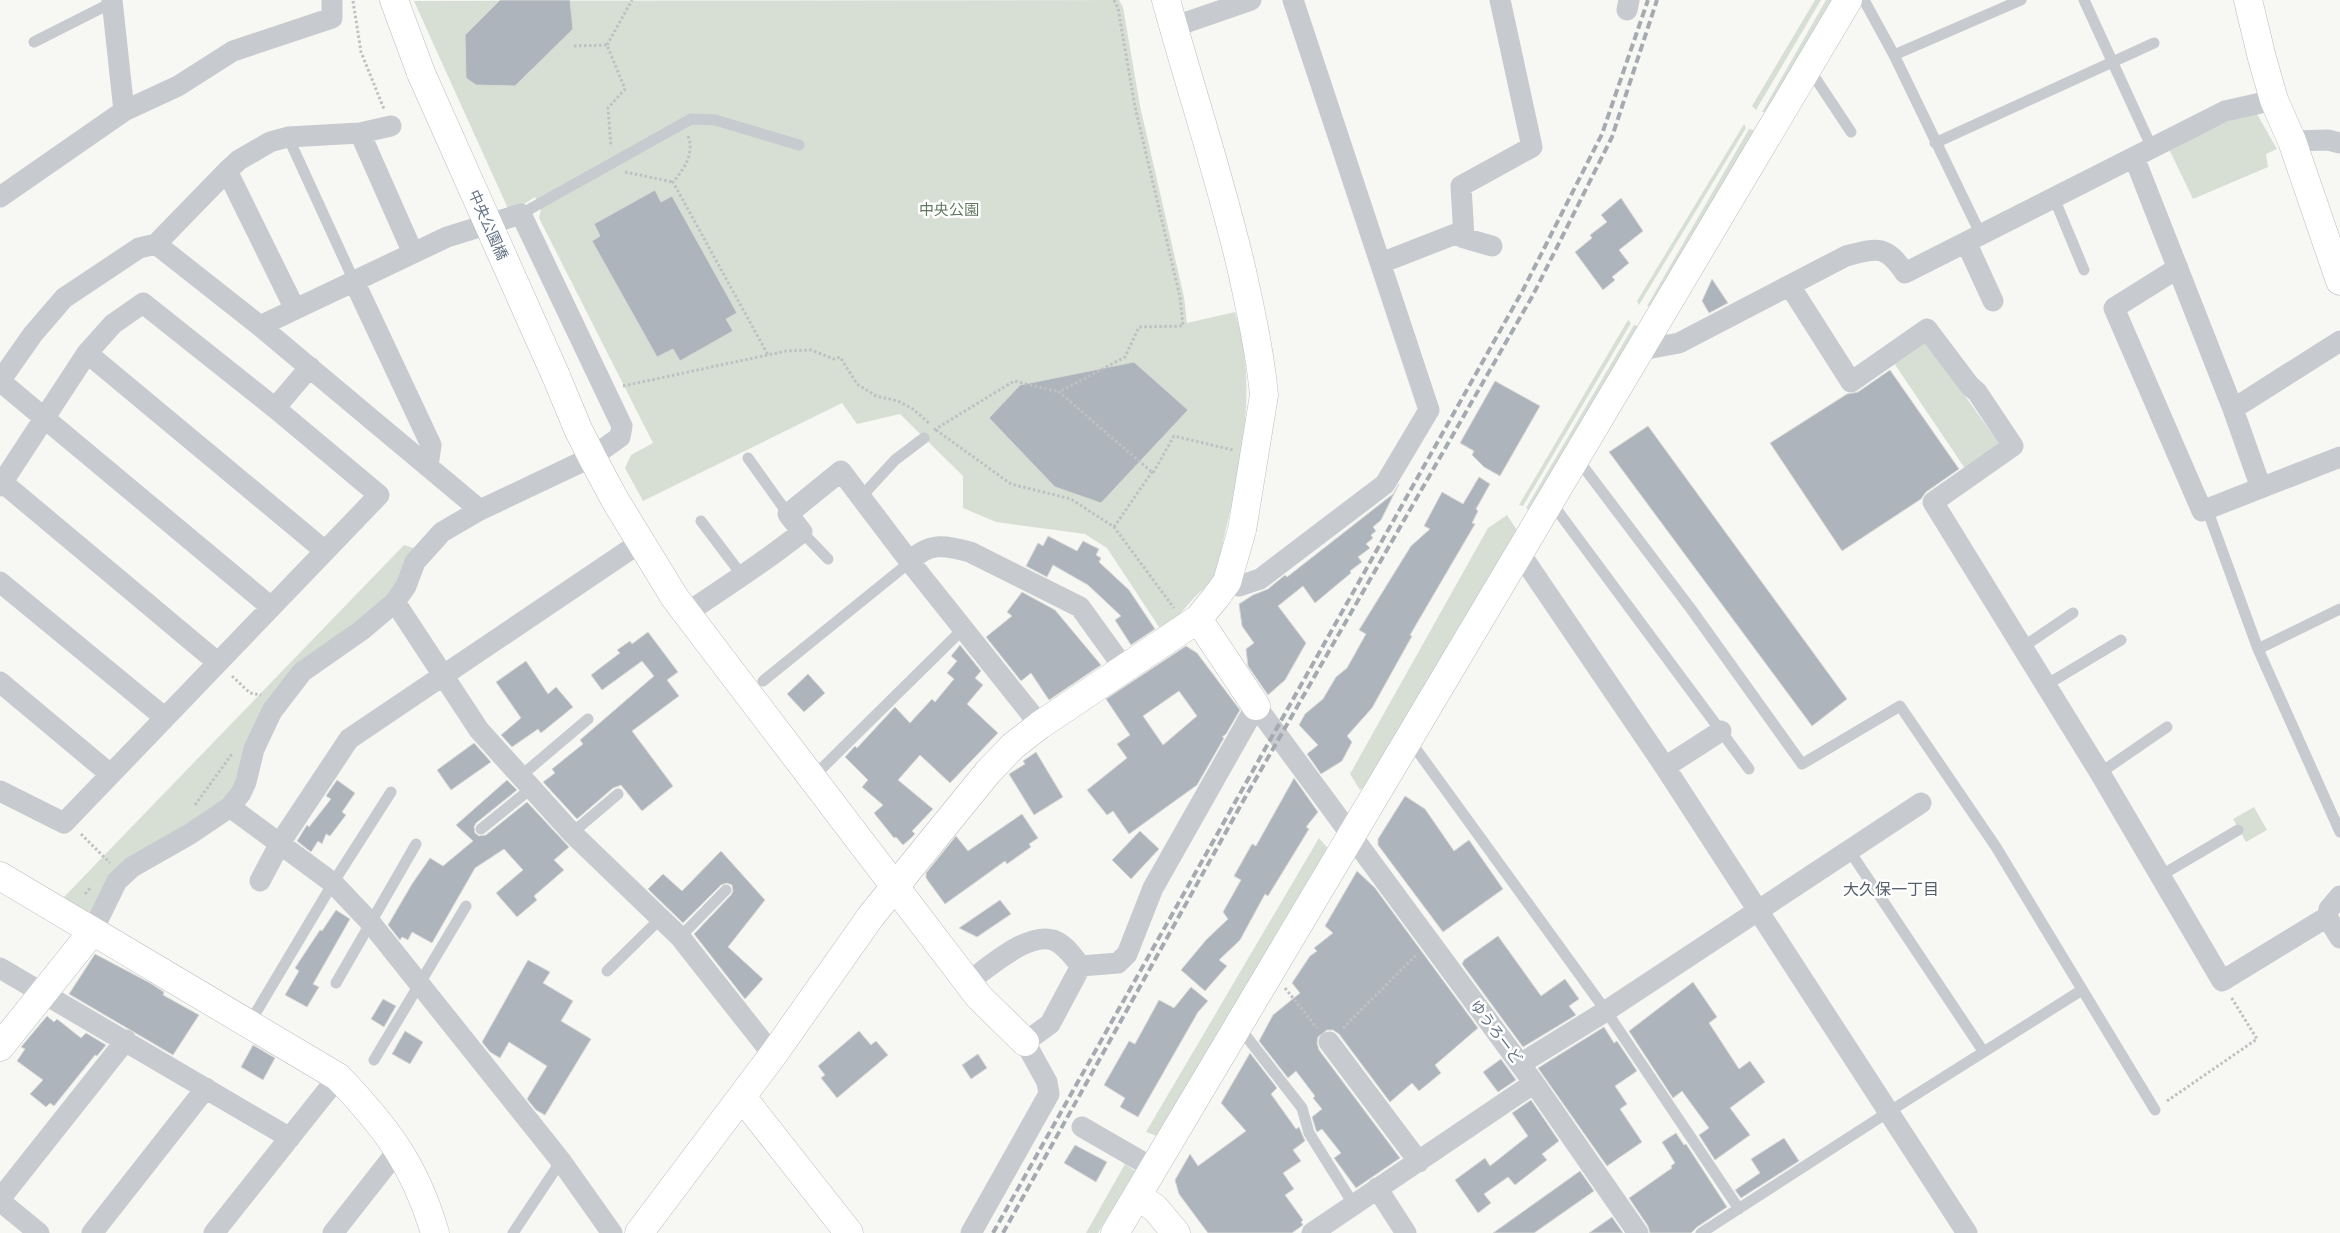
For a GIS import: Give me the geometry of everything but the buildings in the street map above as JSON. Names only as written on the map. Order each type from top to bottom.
[{"type":"street","points":[[0,198],[124,111],[178,86],[233,51],[332,18],[332,0]]},
{"type":"street","name":"中央公園橋","points":[[394,0],[421,73],[578,429],[640,542],[685,614],[894,886],[997,1017],[1025,1042]]},
{"type":"street","points":[[638,1233],[773,1055],[870,916],[988,772],[1013,746],[1040,725],[1198,620],[1227,582],[1242,530],[1264,395],[1254,324],[1226,204],[1166,0]]},
{"type":"street","points":[[1173,27],[1251,0]]},
{"type":"street","points":[[1227,582],[1239,586],[1260,579],[1384,484],[1429,410],[1293,0]]},
{"type":"street","points":[[1492,246],[1464,238],[1461,186],[1532,147],[1500,0]]},
{"type":"street","points":[[1115,1233],[1351,833],[1848,0]]},
{"type":"street","points":[[2248,0],[2274,100],[2292,142],[2340,281]]},
{"type":"street","points":[[113,1],[124,111]]},
{"type":"street","points":[[1641,348],[1678,343],[1846,256],[1875,249],[1885,251],[1894,258],[1905,274],[2225,111],[2274,100]]},
{"type":"street","points":[[271,607],[0,381],[33,334],[64,298],[139,248],[156,244],[239,160],[270,142],[288,137],[360,133],[391,126]]},
{"type":"street","points":[[360,133],[413,253]]},
{"type":"street","points":[[2292,142],[2328,140],[2340,143]]},
{"type":"street","points":[[2143,153],[2178,268],[2233,409],[2261,488]]},
{"type":"street","points":[[227,171],[295,309]]},
{"type":"street","points":[[0,1048],[92,932],[117,882],[114,867],[132,867],[190,834],[230,807],[241,794],[254,750],[272,711],[302,672],[362,630],[395,602],[406,586],[415,562],[442,532],[480,510],[592,457],[620,437],[622,426],[521,214],[447,236],[260,326]]},
{"type":"street","points":[[1381,264],[1463,230]]},
{"type":"street","points":[[1974,239],[1993,300]]},
{"type":"street","points":[[156,244],[310,367],[480,510]]},
{"type":"street","points":[[2178,268],[2114,308],[2202,511],[2340,457]]},
{"type":"street","points":[[354,281],[431,445],[428,466]]},
{"type":"street","points":[[1790,286],[1851,382],[1927,329],[1970,386],[1977,392],[2014,446],[1933,502],[2100,773],[2222,981],[2327,917],[2329,909],[2340,896]]},
{"type":"street","points":[[0,791],[64,823],[379,495],[275,408],[143,303],[113,324],[87,353],[1,484],[218,662]]},
{"type":"street","points":[[2233,409],[2340,340]]},
{"type":"street","points":[[87,353],[325,551]]},
{"type":"street","points":[[275,408],[310,367]]},
{"type":"street","points":[[685,614],[741,574],[763,562],[802,532],[788,514],[842,471],[962,629],[1040,725]]},
{"type":"street","points":[[260,881],[280,843],[349,740],[640,542]]},
{"type":"street","points":[[910,562],[918,553],[932,547],[951,547],[970,552],[1072,602],[1088,616],[1124,668]]},
{"type":"street","points":[[1519,552],[1665,767],[1890,1111],[1967,1233]]},
{"type":"street","points":[[0,582],[164,717]]},
{"type":"street","points":[[395,602],[479,730],[572,833],[680,937],[773,1055]]},
{"type":"street","points":[[1081,966],[1118,963],[1127,954],[1153,888],[1256,706],[1198,620]]},
{"type":"street","points":[[0,682],[110,774]]},
{"type":"street","name":"ゆうろーど","points":[[1256,706],[1534,1083],[1638,1233]]},
{"type":"street","points":[[1665,767],[1721,731]]},
{"type":"street","points":[[1520,1064],[1606,1011],[1922,803]]},
{"type":"street","points":[[230,807],[333,883],[370,922],[561,1162],[612,1233]]},
{"type":"street","points":[[0,876],[338,1077],[370,1110],[400,1149],[418,1184],[435,1233]]},
{"type":"street","points":[[2327,917],[2340,938]]},
{"type":"street","points":[[968,982],[1026,942],[1040,940],[1052,940],[1063,946],[1081,966]]},
{"type":"street","points":[[972,1233],[1049,1094],[1047,1082],[1025,1042],[1050,1024],[1081,966]]},
{"type":"street","points":[[0,968],[126,1040],[290,1138]]},
{"type":"street","points":[[39,1233],[0,1200],[126,1040]]},
{"type":"street","points":[[1330,1042],[1419,1162]]},
{"type":"street","points":[[214,1233],[338,1077]]},
{"type":"street","points":[[1312,1233],[1534,1083]]},
{"type":"street","points":[[92,1233],[206,1088]]},
{"type":"street","points":[[742,1097],[849,1233]]},
{"type":"street","points":[[1082,1127],[1153,1168]]},
{"type":"street","points":[[333,1233],[400,1149]]},
{"type":"street","points":[[1377,1188],[1406,1233]]},
{"type":"street","points":[[1137,1196],[1155,1208],[1176,1233]]},
{"type":"lane","points":[[1864,0],[1894,55],[1935,143],[1974,239]]},
{"type":"lane","points":[[1894,55],[2021,0]]},
{"type":"lane","points":[[2084,0],[2113,61],[2143,153]]},
{"type":"lane","points":[[34,42],[113,1]]},
{"type":"lane","points":[[1935,143],[2154,43]]},
{"type":"lane","points":[[1808,67],[1851,132]]},
{"type":"lane","points":[[521,214],[691,119],[716,120],[799,145]]},
{"type":"lane","points":[[288,137],[354,281]]},
{"type":"lane","points":[[2054,198],[2084,270]]},
{"type":"lane","points":[[861,497],[895,460],[924,438]]},
{"type":"lane","points":[[1576,457],[1691,609],[1802,764],[1900,706],[1996,847],[2154,1110]]},
{"type":"lane","points":[[748,458],[788,514]]},
{"type":"lane","points":[[1550,501],[1749,769]]},
{"type":"lane","points":[[2207,509],[2258,649],[2340,832]]},
{"type":"lane","points":[[701,521],[741,574]]},
{"type":"lane","points":[[802,532],[828,559]]},
{"type":"lane","points":[[763,681],[910,562]]},
{"type":"lane","points":[[2258,649],[2340,609]]},
{"type":"lane","points":[[2022,647],[2073,613]]},
{"type":"lane","points":[[812,778],[962,629]]},
{"type":"lane","points":[[2046,685],[2121,640]]},
{"type":"lane","points":[[481,829],[588,719]]},
{"type":"lane","points":[[2100,773],[2167,727]]},
{"type":"lane","points":[[1408,738],[1606,1011],[1739,1209]]},
{"type":"lane","points":[[249,1024],[333,883],[391,792]]},
{"type":"lane","points":[[572,833],[618,794]]},
{"type":"lane","points":[[2160,876],[2238,830]]},
{"type":"lane","points":[[336,983],[416,844]]},
{"type":"lane","points":[[1849,850],[1983,1051]]},
{"type":"lane","points":[[680,937],[726,890]]},
{"type":"lane","points":[[374,1060],[466,906]]},
{"type":"lane","points":[[607,971],[661,918]]},
{"type":"lane","points":[[1701,1233],[1983,1051],[2082,990]]},
{"type":"lane","points":[[1238,1025],[1302,1108],[1309,1133],[1354,1204]]},
{"type":"lane","points":[[513,1233],[561,1162]]},
{"type":"path","points":[[353,0],[361,52],[391,126]]},
{"type":"path","points":[[607,45],[632,0]]},
{"type":"path","points":[[1059,392],[1125,357],[1138,326],[1182,326],[1180,297],[1136,106],[1118,8],[1114,0]]},
{"type":"path","points":[[574,46],[607,45]]},
{"type":"path","points":[[607,45],[625,89],[608,108],[612,162],[627,174],[673,182]]},
{"type":"path","points":[[673,182],[685,168],[692,145],[683,123]]},
{"type":"path","points":[[673,182],[768,355]]},
{"type":"path","points":[[935,429],[1014,382],[1059,392],[1152,472]]},
{"type":"path","points":[[1114,527],[1174,436],[1241,452],[1254,457]]},
{"type":"path","points":[[218,662],[250,693],[264,695],[259,700]]},
{"type":"path","points":[[192,808],[227,762],[236,746]]},
{"type":"path","points":[[66,820],[114,867]]},
{"type":"path","points":[[85,894],[95,882]]},
{"type":"path","points":[[1283,986],[1330,1042],[1429,942]]},
{"type":"path","points":[[2154,1110],[2257,1039],[2222,981]]},
{"type":"green space","name":"中央公園","points":[[1119,0],[1123,7],[1140,106],[1184,297],[1187,323],[1235,312],[1242,339],[1246,367],[1245,422],[1242,450],[1217,570],[1210,583],[1195,596],[1174,620],[1161,630],[1107,548],[1085,534],[996,522],[963,508],[963,476],[900,414],[857,424],[842,403],[643,501],[625,468],[631,455],[653,443],[539,218],[541,209],[535,197],[510,213],[414,1]]},
{"type":"green space","points":[[1815,0],[1821,0],[1756,110],[1752,106]]},
{"type":"green space","points":[[1826,0],[1832,0],[1767,112],[1762,112]]},
{"type":"green space","points":[[2254,109],[2277,149],[2266,154],[2268,167],[2193,199],[2169,149]]},
{"type":"green space","points":[[1744,124],[1746,128],[1639,305],[1637,301]]},
{"type":"green space","points":[[1749,129],[1754,132],[1651,306],[1647,306]]},
{"type":"green space","points":[[1628,320],[1631,323],[1523,506],[1519,505]]},
{"type":"green space","points":[[1634,325],[1638,326],[1529,510],[1526,508]]},
{"type":"green space","points":[[1926,341],[2000,445],[1966,470],[1894,363]]},
{"type":"green space","points":[[1507,515],[1518,532],[1368,784],[1360,790],[1350,774],[1488,528]]},
{"type":"green space","points":[[404,545],[417,549],[387,599],[298,668],[233,794],[92,912],[83,911],[64,897]]},
{"type":"green space","points":[[2254,807],[2267,830],[2246,842],[2233,819]]},
{"type":"green space","points":[[1319,838],[1330,851],[1157,1136],[1146,1132]]},
{"type":"green space","points":[[1125,1164],[1135,1171],[1098,1233],[1086,1233]]},
{"type":"railway","points":[[993,1233],[1523,290],[1602,134],[1648,0]]},
{"type":"railway","points":[[1003,1233],[1242,803],[1533,295],[1612,137],[1657,0]]},
{"type":"district","name":"大久保一丁目","points":[[1891,889]]}]
